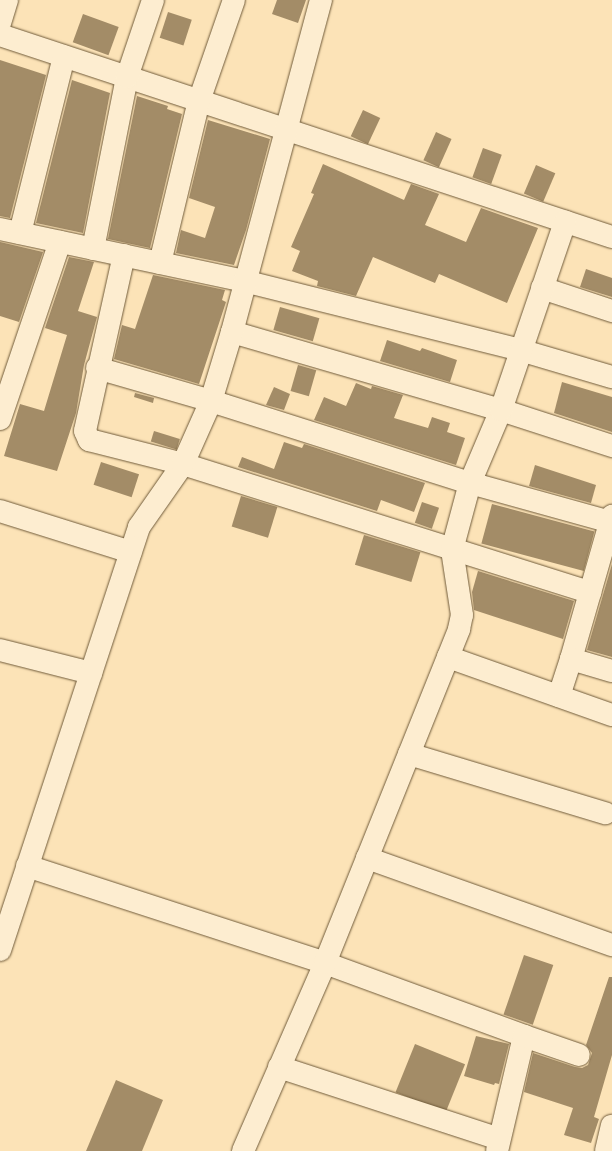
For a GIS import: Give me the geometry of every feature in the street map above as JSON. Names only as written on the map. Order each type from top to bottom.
[{"type":"street","points":[[0,23],[7,0]]},
{"type":"street","points":[[94,249],[127,77],[153,0]]},
{"type":"street","points":[[160,263],[200,101],[234,0]]},
{"type":"street","points":[[0,950],[139,527],[183,464],[211,401],[232,332],[244,281],[321,0]]},
{"type":"street","points":[[0,35],[565,222],[610,230]]},
{"type":"street","points":[[64,56],[10,231],[244,281],[520,350],[612,376]]},
{"type":"street","points":[[243,1151],[325,963],[459,629],[462,615],[452,550],[470,483],[501,410],[565,222]]},
{"type":"street","points":[[0,419],[60,242]]},
{"type":"street","points":[[124,255],[97,368],[85,431],[86,438],[91,441],[183,464],[590,592]]},
{"type":"street","points":[[542,288],[612,311]]},
{"type":"street","points":[[232,332],[501,410],[612,446]]},
{"type":"street","points":[[97,368],[211,401],[470,483],[611,519],[559,696]]},
{"type":"street","points":[[0,511],[131,552]]},
{"type":"street","points":[[0,650],[90,673]]},
{"type":"street","points":[[448,657],[612,715]]},
{"type":"street","points":[[571,658],[612,671]]},
{"type":"street","points":[[409,754],[604,813]]},
{"type":"street","points":[[367,858],[612,945]]},
{"type":"street","points":[[27,866],[325,963],[579,1055]]},
{"type":"street","points":[[279,1067],[498,1145],[524,1036]]},
{"type":"street","points":[[606,1151],[612,1126]]},
{"type":"building","points":[[277,0],[306,0],[298,23],[272,14]]},
{"type":"building","points":[[168,12],[192,20],[183,45],[160,38]]},
{"type":"building","points":[[83,14],[119,27],[108,55],[73,42]]},
{"type":"building","points":[[0,60],[46,75],[10,218],[0,216]]},
{"type":"building","points":[[72,80],[110,93],[83,233],[36,223]]},
{"type":"building","points":[[137,96],[168,106],[167,109],[182,114],[150,248],[108,239]]},
{"type":"building","points":[[363,110],[380,118],[368,144],[351,136]]},
{"type":"building","points":[[208,120],[270,139],[246,230],[234,265],[176,253],[181,230],[205,238],[215,207],[189,198]]},
{"type":"building","points":[[436,132],[452,139],[439,167],[423,160]]},
{"type":"building","points":[[483,148],[502,155],[491,184],[472,177]]},
{"type":"building","points":[[323,164],[404,200],[411,184],[439,194],[425,225],[466,242],[481,208],[538,228],[507,303],[439,274],[435,283],[373,257],[356,296],[317,286],[318,281],[292,271],[300,251],[291,247],[314,194],[311,193]]},
{"type":"building","points":[[536,165],[555,173],[543,202],[524,194]]},
{"type":"building","points":[[0,242],[43,252],[19,322],[0,316]]},
{"type":"building","points":[[69,257],[94,262],[78,311],[97,317],[84,365],[76,413],[57,471],[4,456],[20,404],[44,411],[67,335],[45,328]]},
{"type":"building","points":[[586,269],[612,278],[612,297],[580,287]]},
{"type":"building","points":[[153,275],[225,290],[222,300],[226,302],[199,384],[114,359],[122,325],[135,329]]},
{"type":"building","points":[[280,307],[319,318],[313,341],[273,330]]},
{"type":"building","points":[[387,340],[420,351],[422,348],[457,360],[450,382],[380,361]]},
{"type":"building","points":[[298,365],[316,370],[309,396],[291,391]]},
{"type":"building","points":[[562,382],[612,397],[612,432],[554,413]]},
{"type":"building","points":[[356,383],[371,389],[372,386],[403,395],[394,418],[428,428],[432,417],[450,423],[447,432],[465,438],[456,465],[314,420],[324,397],[346,406]]},
{"type":"building","points":[[274,387],[290,394],[284,410],[266,405]]},
{"type":"building","points":[[135,393],[154,398],[153,403],[134,397]]},
{"type":"building","points":[[154,431],[180,439],[177,449],[151,442]]},
{"type":"building","points":[[284,442],[302,448],[304,444],[425,483],[414,512],[381,500],[377,511],[238,467],[242,457],[274,469]]},
{"type":"building","points":[[101,462],[139,474],[132,497],[94,485]]},
{"type":"building","points":[[535,465],[596,485],[591,503],[529,486]]},
{"type":"building","points":[[241,496],[277,507],[268,538],[232,527]]},
{"type":"building","points":[[422,502],[439,508],[432,529],[415,523]]},
{"type":"building","points":[[492,504],[594,531],[584,571],[481,544]]},
{"type":"building","points":[[364,535],[420,552],[411,582],[355,565]]},
{"type":"building","points":[[612,564],[612,657],[587,650]]},
{"type":"building","points":[[478,571],[574,601],[563,639],[474,610],[472,592]]},
{"type":"building","points":[[524,955],[553,965],[533,1025],[503,1015]]},
{"type":"building","points":[[609,977],[612,977],[612,1055],[594,1117],[599,1119],[591,1143],[564,1135],[573,1108],[524,1092],[533,1053],[575,1067],[582,1068],[588,1065],[592,1053],[586,1045]]},
{"type":"building","points":[[476,1036],[509,1044],[499,1084],[495,1083],[494,1085],[464,1076]]},
{"type":"building","points":[[415,1044],[465,1064],[446,1112],[396,1092]]},
{"type":"building","points":[[116,1080],[163,1100],[142,1151],[86,1151]]}]
